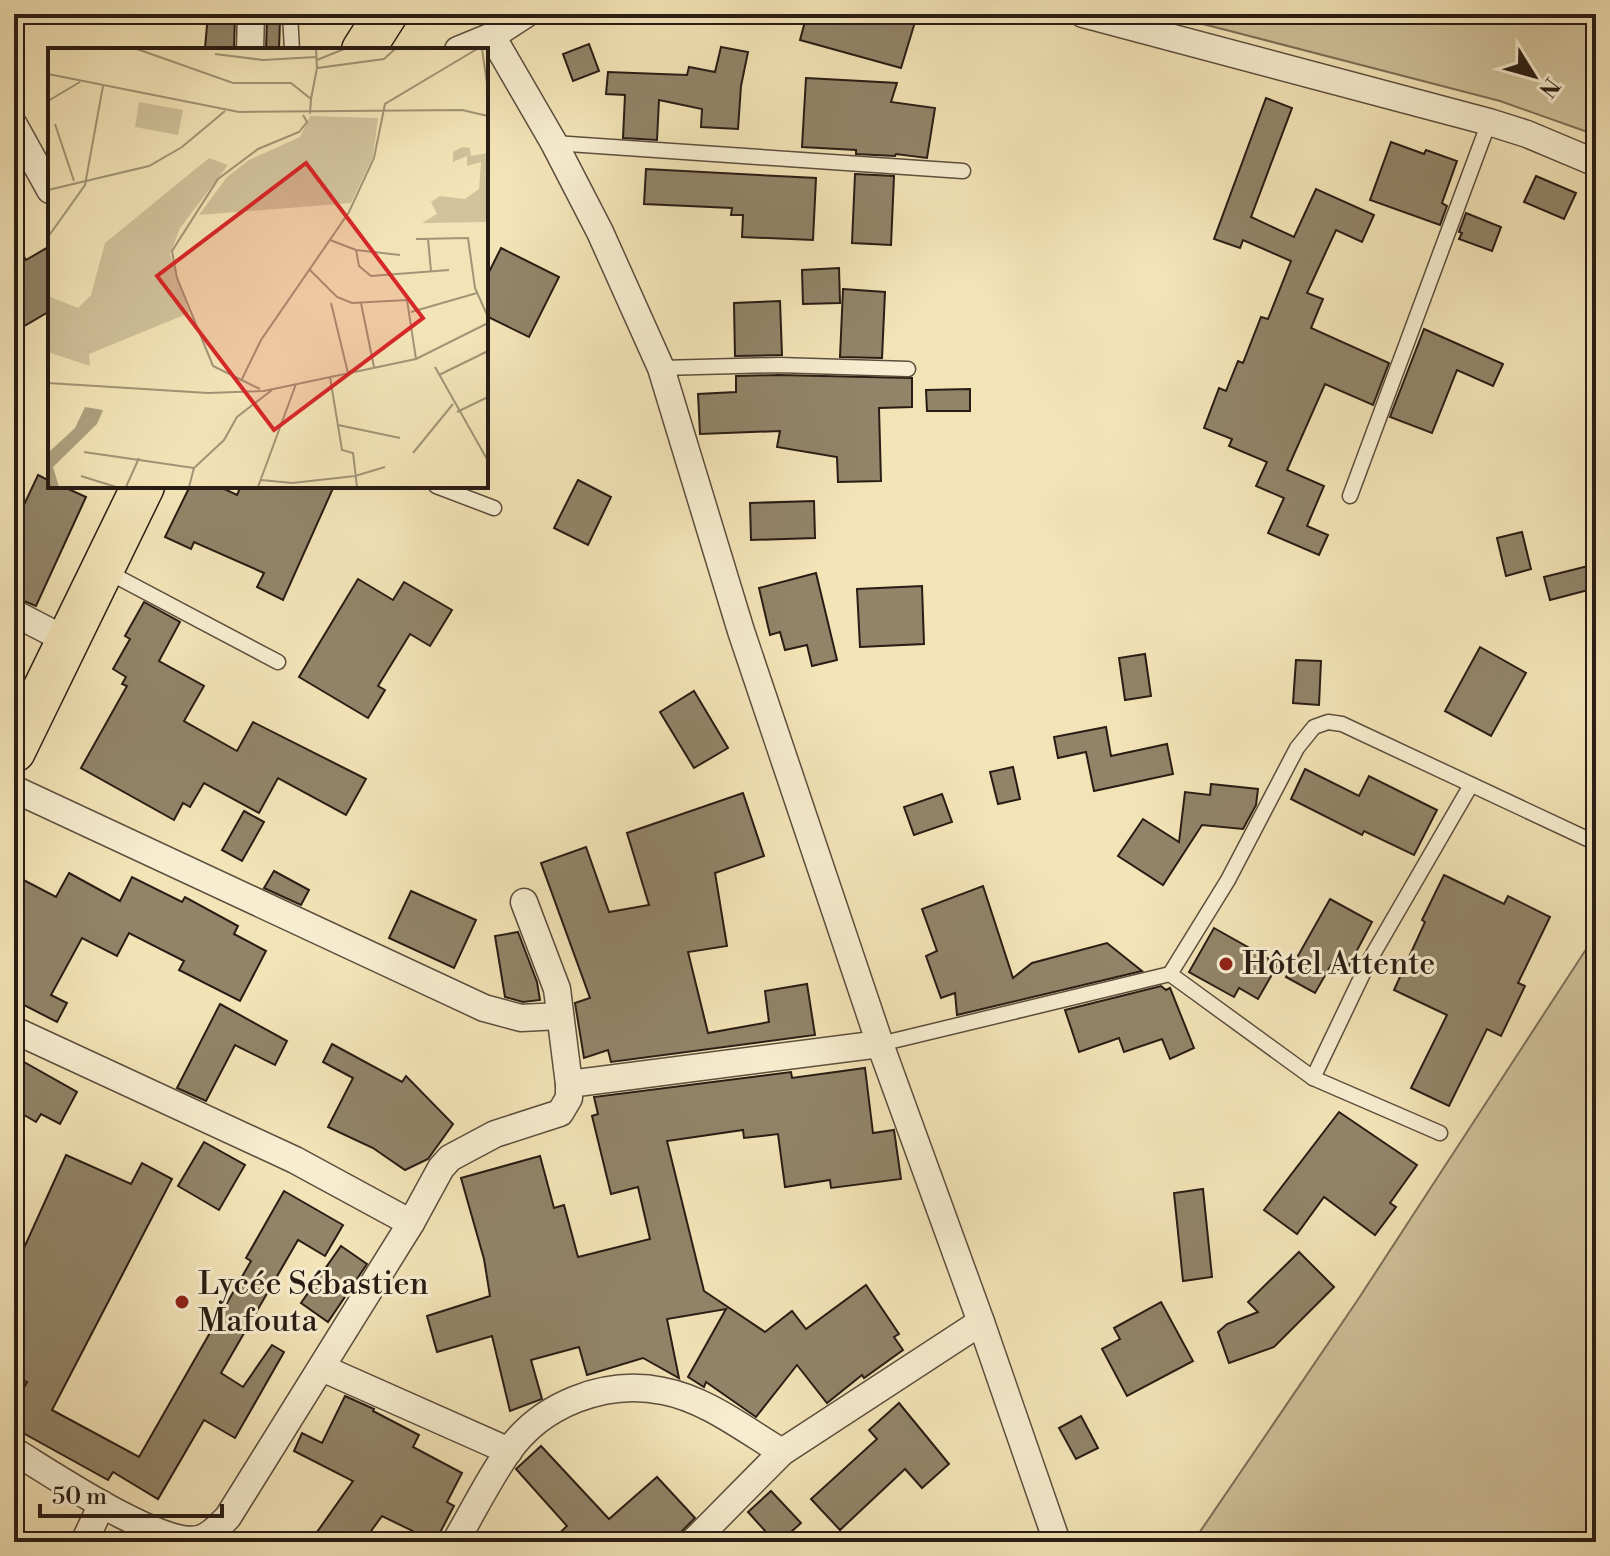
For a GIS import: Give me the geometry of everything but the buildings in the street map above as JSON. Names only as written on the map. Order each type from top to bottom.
[{"type":"main road","points":[[364,48],[386,14]]},
{"type":"main road","points":[[14,751],[142,488]]},
{"type":"street","points":[[250,48],[251,14]]},
{"type":"street","points":[[463,48],[492,36],[526,14]]},
{"type":"street","points":[[1083,14],[1489,122],[1596,163]]},
{"type":"street","points":[[492,36],[554,143],[600,232],[661,368],[741,631],[880,1044],[1057,1542]]},
{"type":"street","points":[[14,125],[48,186]]},
{"type":"street","points":[[14,613],[68,641]]},
{"type":"street","points":[[14,789],[484,1008],[521,1018],[560,1016]]},
{"type":"street","points":[[14,1451],[102,1504],[165,1535],[184,1540],[200,1539],[228,1517],[411,1223],[441,1168],[450,1158],[495,1134],[560,1113],[569,1098],[557,989],[524,902]]},
{"type":"street","points":[[14,1030],[295,1160],[411,1223]]},
{"type":"street","points":[[569,1084],[880,1044]]},
{"type":"street","points":[[693,1542],[782,1452],[981,1322]]},
{"type":"street","points":[[322,1368],[509,1451]]},
{"type":"street","points":[[455,1542],[509,1451],[538,1419],[572,1399],[621,1388],[664,1391],[711,1409],[782,1452]]},
{"type":"street","points":[[84,1542],[102,1504]]},
{"type":"lane","points":[[290,14],[292,48]]},
{"type":"lane","points":[[1350,496],[1489,122]]},
{"type":"lane","points":[[554,143],[963,171]]},
{"type":"lane","points":[[661,368],[778,365],[908,369]]},
{"type":"lane","points":[[441,488],[494,508]]},
{"type":"lane","points":[[103,569],[278,662]]},
{"type":"lane","points":[[880,1044],[1170,974],[1228,880],[1297,748],[1314,727],[1328,722],[1342,724],[1596,843]]},
{"type":"lane","points":[[1313,1078],[1369,961],[1471,785]]},
{"type":"lane","points":[[1170,974],[1313,1078],[1440,1133]]},
{"type":"shaded area","points":[[1206,14],[1596,14],[1596,135],[1500,101],[1203,24]]},
{"type":"shaded area","points":[[1596,934],[1596,1542],[1193,1542],[1357,1301]]},
{"type":"place","name":"Hôtel Attente","points":[[1226,964]]},
{"type":"place","name":"Lycée Sébastien Mafouta","points":[[182,1302]]}]
